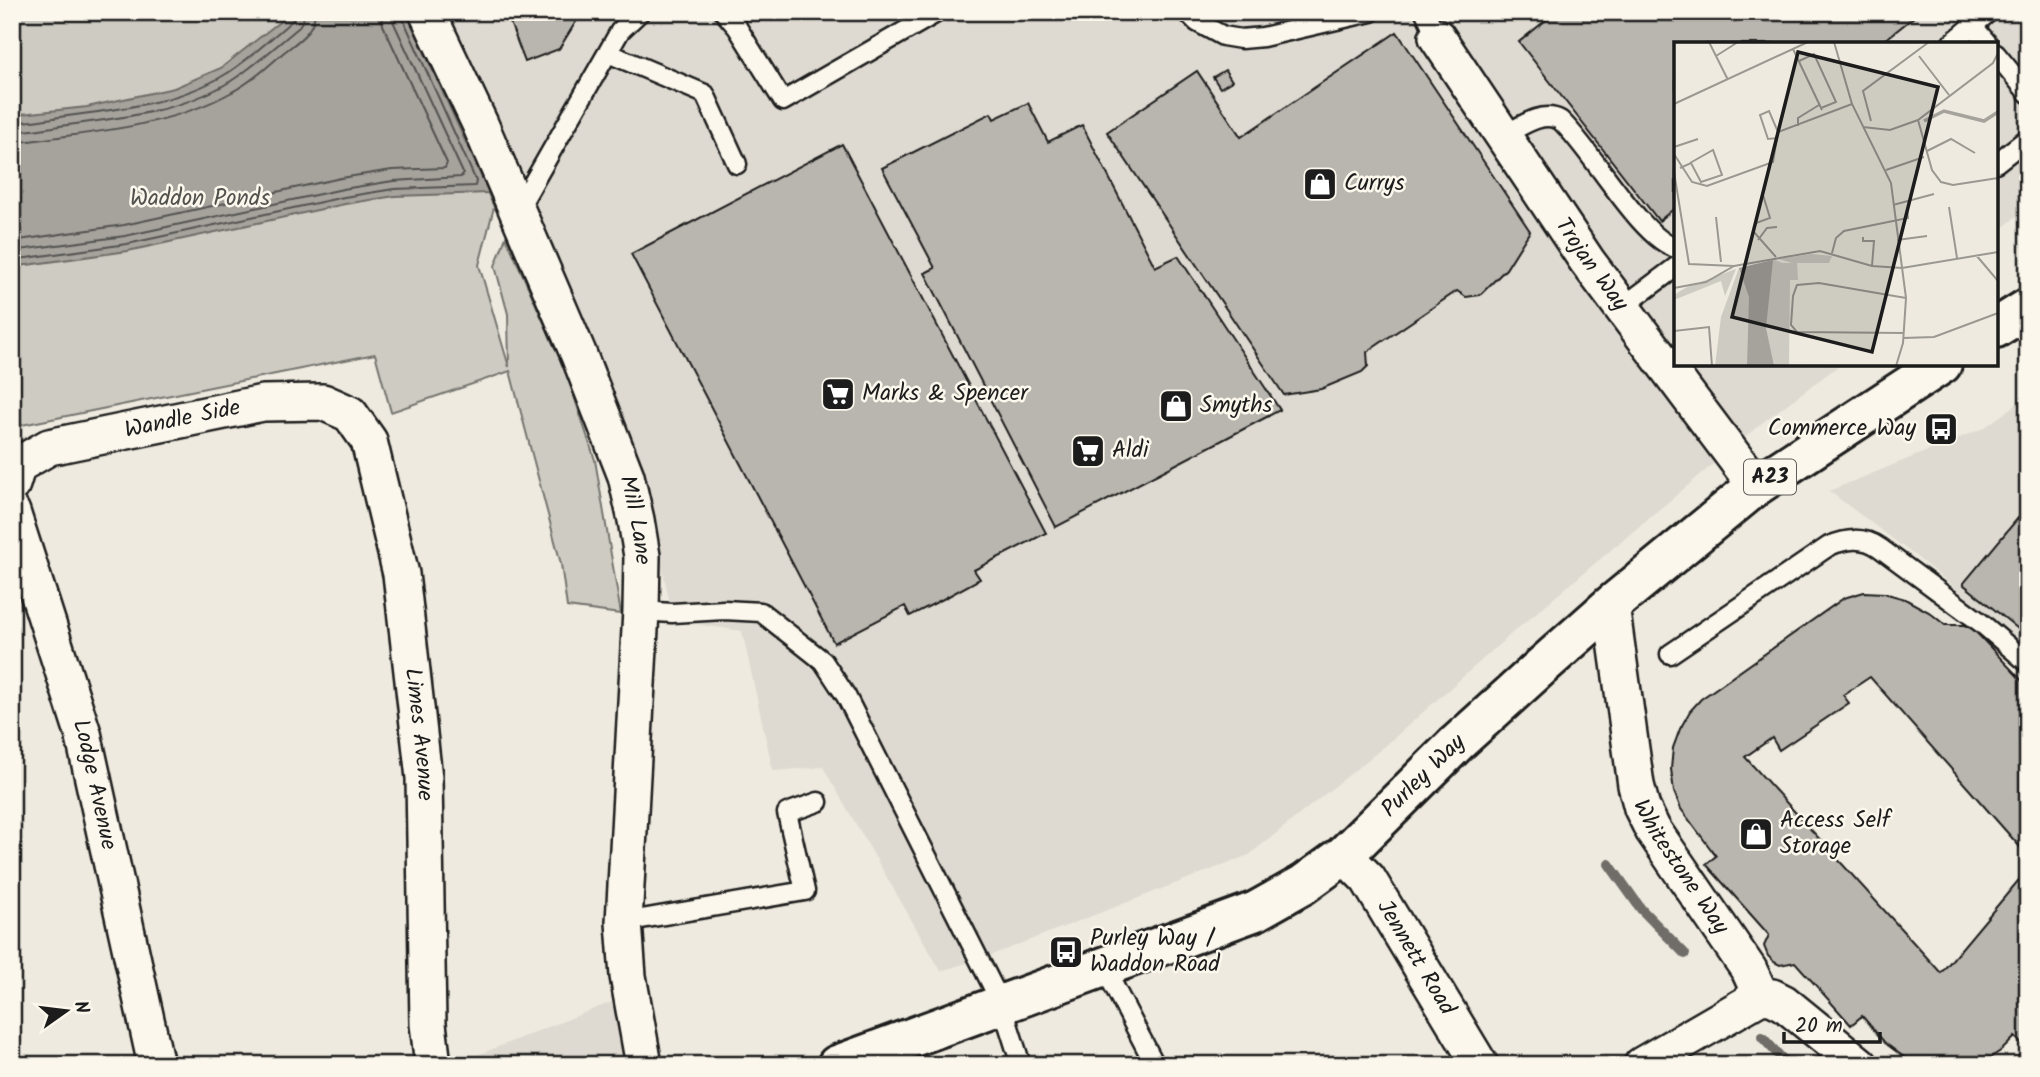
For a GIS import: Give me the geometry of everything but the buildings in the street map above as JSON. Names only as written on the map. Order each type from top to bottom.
[{"type":"highway","points":[[1998,327],[2028,308]]},
{"type":"highway","name":"Purley Way","points":[[848,1063],[1256,911],[1304,884],[1344,855],[1457,743],[1611,605],[1756,486],[1939,366]]},
{"type":"street","name":"Mill Lane","points":[[427,12],[480,124],[578,353],[626,476],[636,520],[642,556],[641,611],[624,922],[628,976],[644,1065]]},
{"type":"street","name":"Trojan Way","points":[[1431,24],[1587,261],[1756,486]]},
{"type":"street","name":"Wandle Side","points":[[15,475],[49,447],[263,403],[323,402],[350,414]]},
{"type":"street","name":"Limes Avenue","points":[[350,414],[369,441],[401,574],[424,778],[428,1024],[433,1065]]},
{"type":"street","name":"Lodge Avenue","points":[[12,512],[83,733],[156,1065]]},
{"type":"street","name":"Whitestone Way","points":[[1611,605],[1636,785],[1642,808],[1653,830],[1749,970],[1761,996]]},
{"type":"street","name":"Jennett Road","points":[[1344,855],[1368,879],[1480,1065]]},
{"type":"street","points":[[1642,1065],[1761,996],[1772,997],[1784,1003],[1860,1065]]},
{"type":"lane","points":[[517,211],[620,31],[640,12]]},
{"type":"lane","points":[[724,12],[737,27],[783,101],[938,12]]},
{"type":"lane","points":[[1187,12],[1197,22],[1223,36],[1241,39],[1263,37],[1371,12]]},
{"type":"lane","points":[[1953,42],[1989,12]]},
{"type":"lane","points":[[1973,26],[1986,42]]},
{"type":"lane","points":[[608,53],[705,94],[737,164]]},
{"type":"lane","points":[[1998,56],[2028,93]]},
{"type":"lane","points":[[1504,135],[1542,117],[1552,116],[1560,120],[1646,226],[1663,243],[1674,247]]},
{"type":"lane","points":[[1998,161],[2028,138]]},
{"type":"lane","points":[[1621,308],[1674,271]]},
{"type":"lane","points":[[1670,654],[1829,546],[1849,538],[1880,548],[1979,622],[2028,663]]},
{"type":"lane","points":[[641,611],[761,612],[823,661],[852,708],[1002,1005],[1021,1065]]},
{"type":"lane","points":[[624,922],[805,891],[786,813],[818,802]]},
{"type":"lane","points":[[1104,967],[1155,1065]]},
{"type":"shaded area","points":[[432,12],[2028,12],[2028,206],[1998,232],[1998,42],[1674,42],[1674,366],[1838,366],[1767,419],[1511,634],[1385,746],[1249,855],[989,956],[941,971],[823,767],[773,771],[742,631],[674,621],[642,479]]},
{"type":"shaded area","points":[[2028,396],[2028,647],[1829,491],[1984,428]]},
{"type":"shaded area","points":[[617,1000],[628,1065],[452,1065]]},
{"type":"green space","name":"Waddon Ponds","points":[[12,12],[406,12],[494,207],[479,265],[509,367],[508,314],[495,266],[506,237],[567,375],[595,460],[621,614],[567,607],[561,564],[510,371],[391,412],[375,354],[12,427]]},
{"type":"water","name":"Waddon Ponds","points":[[292,12],[406,12],[489,193],[395,196],[345,204],[128,251],[12,267],[12,115],[87,107],[174,88],[221,68]]},
{"type":"waterway","points":[[1609,864],[1641,909],[1685,954]]},
{"type":"waterway","points":[[1762,1037],[1788,1065]]},
{"type":"place","name":"Currys","points":[[1320,184]]},
{"type":"place","name":"Marks & Spencer","points":[[838,394]]},
{"type":"place","name":"Smyths","points":[[1176,406]]},
{"type":"place","name":"Commerce Way","points":[[1941,429]]},
{"type":"place","name":"Aldi","points":[[1088,451]]},
{"type":"place","name":"Access Self Storage","points":[[1756,834]]},
{"type":"place","name":"Purley Way / Waddon Road","points":[[1066,952]]}]
